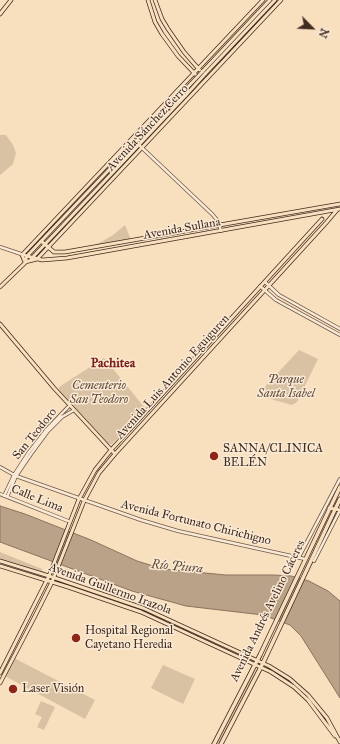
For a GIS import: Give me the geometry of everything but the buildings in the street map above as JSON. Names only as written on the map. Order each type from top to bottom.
[{"type":"highway","name":"Avenida Andrés Avelino Cáceres","points":[[214,744],[274,626],[299,570],[340,487]]},
{"type":"highway","name":"Avenida Andrés Avelino Cáceres","points":[[221,744],[264,663],[340,499]]},
{"type":"main road","points":[[0,13],[11,0]]},
{"type":"main road","points":[[148,0],[155,22],[162,34],[178,56],[203,83]]},
{"type":"main road","points":[[155,0],[162,19],[168,29],[198,69],[207,78]]},
{"type":"main road","name":"Avenida Sánchez Cerro","points":[[22,255],[263,0]]},
{"type":"main road","name":"Avenida Sánchez Cerro","points":[[204,73],[270,0]]},
{"type":"main road","name":"Avenida Sánchez Cerro","points":[[25,262],[27,256],[275,0]]},
{"type":"main road","name":"Avenida Sánchez Cerro","points":[[0,287],[25,262],[46,246],[90,203],[281,0]]},
{"type":"main road","name":"Avenida Sánchez Cerro","points":[[37,259],[46,246],[86,200],[139,145],[185,93]]},
{"type":"main road","points":[[86,200],[90,203]]},
{"type":"main road","name":"Avenida Sullana","points":[[41,242],[54,252],[65,252],[340,204]]},
{"type":"main road","name":"Avenida Sullana","points":[[27,256],[37,259],[52,260],[67,258],[338,210]]},
{"type":"main road","name":"Avenida Luis Antonio Eguiguren","points":[[0,673],[47,580],[55,568],[84,501],[99,473],[338,210]]},
{"type":"main road","name":"Avenida Luis Antonio Eguiguren","points":[[55,568],[79,499],[95,470],[111,450],[322,218]]},
{"type":"main road","points":[[22,255],[25,262],[37,259]]},
{"type":"main road","points":[[0,324],[74,410],[115,454]]},
{"type":"main road","points":[[329,508],[340,510]]},
{"type":"main road","name":"Avenida Guillermo Irazola","points":[[0,561],[51,576],[143,608],[264,663],[298,685],[314,701],[339,741]]},
{"type":"main road","name":"Avenida Guillermo Irazola","points":[[0,566],[79,590],[141,612],[255,664],[281,678],[298,691],[317,710],[330,726]]},
{"type":"main road","points":[[0,683],[52,582],[51,576]]},
{"type":"main road","points":[[79,590],[80,586]]},
{"type":"street","points":[[139,145],[212,214],[220,225],[221,231]]},
{"type":"street","points":[[0,248],[27,256]]},
{"type":"street","points":[[264,281],[279,295],[340,329]]},
{"type":"street","points":[[260,285],[276,300],[340,335]]},
{"type":"street","name":"San Teodoro","points":[[5,496],[15,476],[47,429],[70,405]]},
{"type":"street","name":"San Teodoro","points":[[15,476],[48,431],[62,417],[74,410]]},
{"type":"street","name":"Avenida Fortunato Chirichigno","points":[[0,467],[15,476],[141,520],[305,559]]},
{"type":"street","name":"Avenida Andrés Avelino Cáceres","points":[[299,557],[340,478]]},
{"type":"street","name":"Calle Lima","points":[[0,494],[68,521]]},
{"type":"street","name":"Avenida Andrés Avelino Cáceres","points":[[314,561],[340,510]]},
{"type":"green space","points":[[0,135],[6,135],[13,145],[16,153],[13,164],[0,175]]},
{"type":"green space","points":[[125,225],[131,240],[87,248],[113,235]]},
{"type":"green space","name":"Parque Santa Isabel","points":[[299,350],[318,359],[297,402],[292,405],[267,398],[260,392]]},
{"type":"green space","name":"Cementerio San Teodoro","points":[[104,358],[145,408],[112,444],[109,444],[59,390],[59,387]]},
{"type":"green space","points":[[0,552],[46,572],[45,574],[0,560]]},
{"type":"green space","points":[[14,658],[95,700],[85,719],[5,676]]},
{"type":"green space","points":[[163,665],[195,679],[183,704],[151,688]]},
{"type":"green space","points":[[254,671],[251,680],[218,744],[215,744]]},
{"type":"green space","points":[[41,701],[55,707],[44,730],[37,727],[42,717],[35,714]]},
{"type":"shaded area","points":[[0,506],[25,514],[91,540],[137,561],[163,569],[226,575],[291,576],[309,581],[328,591],[340,601],[340,698],[301,636],[290,625],[263,615],[186,606],[132,591],[0,542]]},
{"type":"place","name":"SANNA/CLINICA BELÉN","points":[[214,456]]},
{"type":"place","name":"Hospital Regional Cayetano Heredia","points":[[76,638]]},
{"type":"place","name":"Laser Visión","points":[[13,689]]},
{"type":"district","name":"Pachitea","points":[[113,364]]},
{"type":"water label","name":"Río Piura","points":[[177,567]]}]
